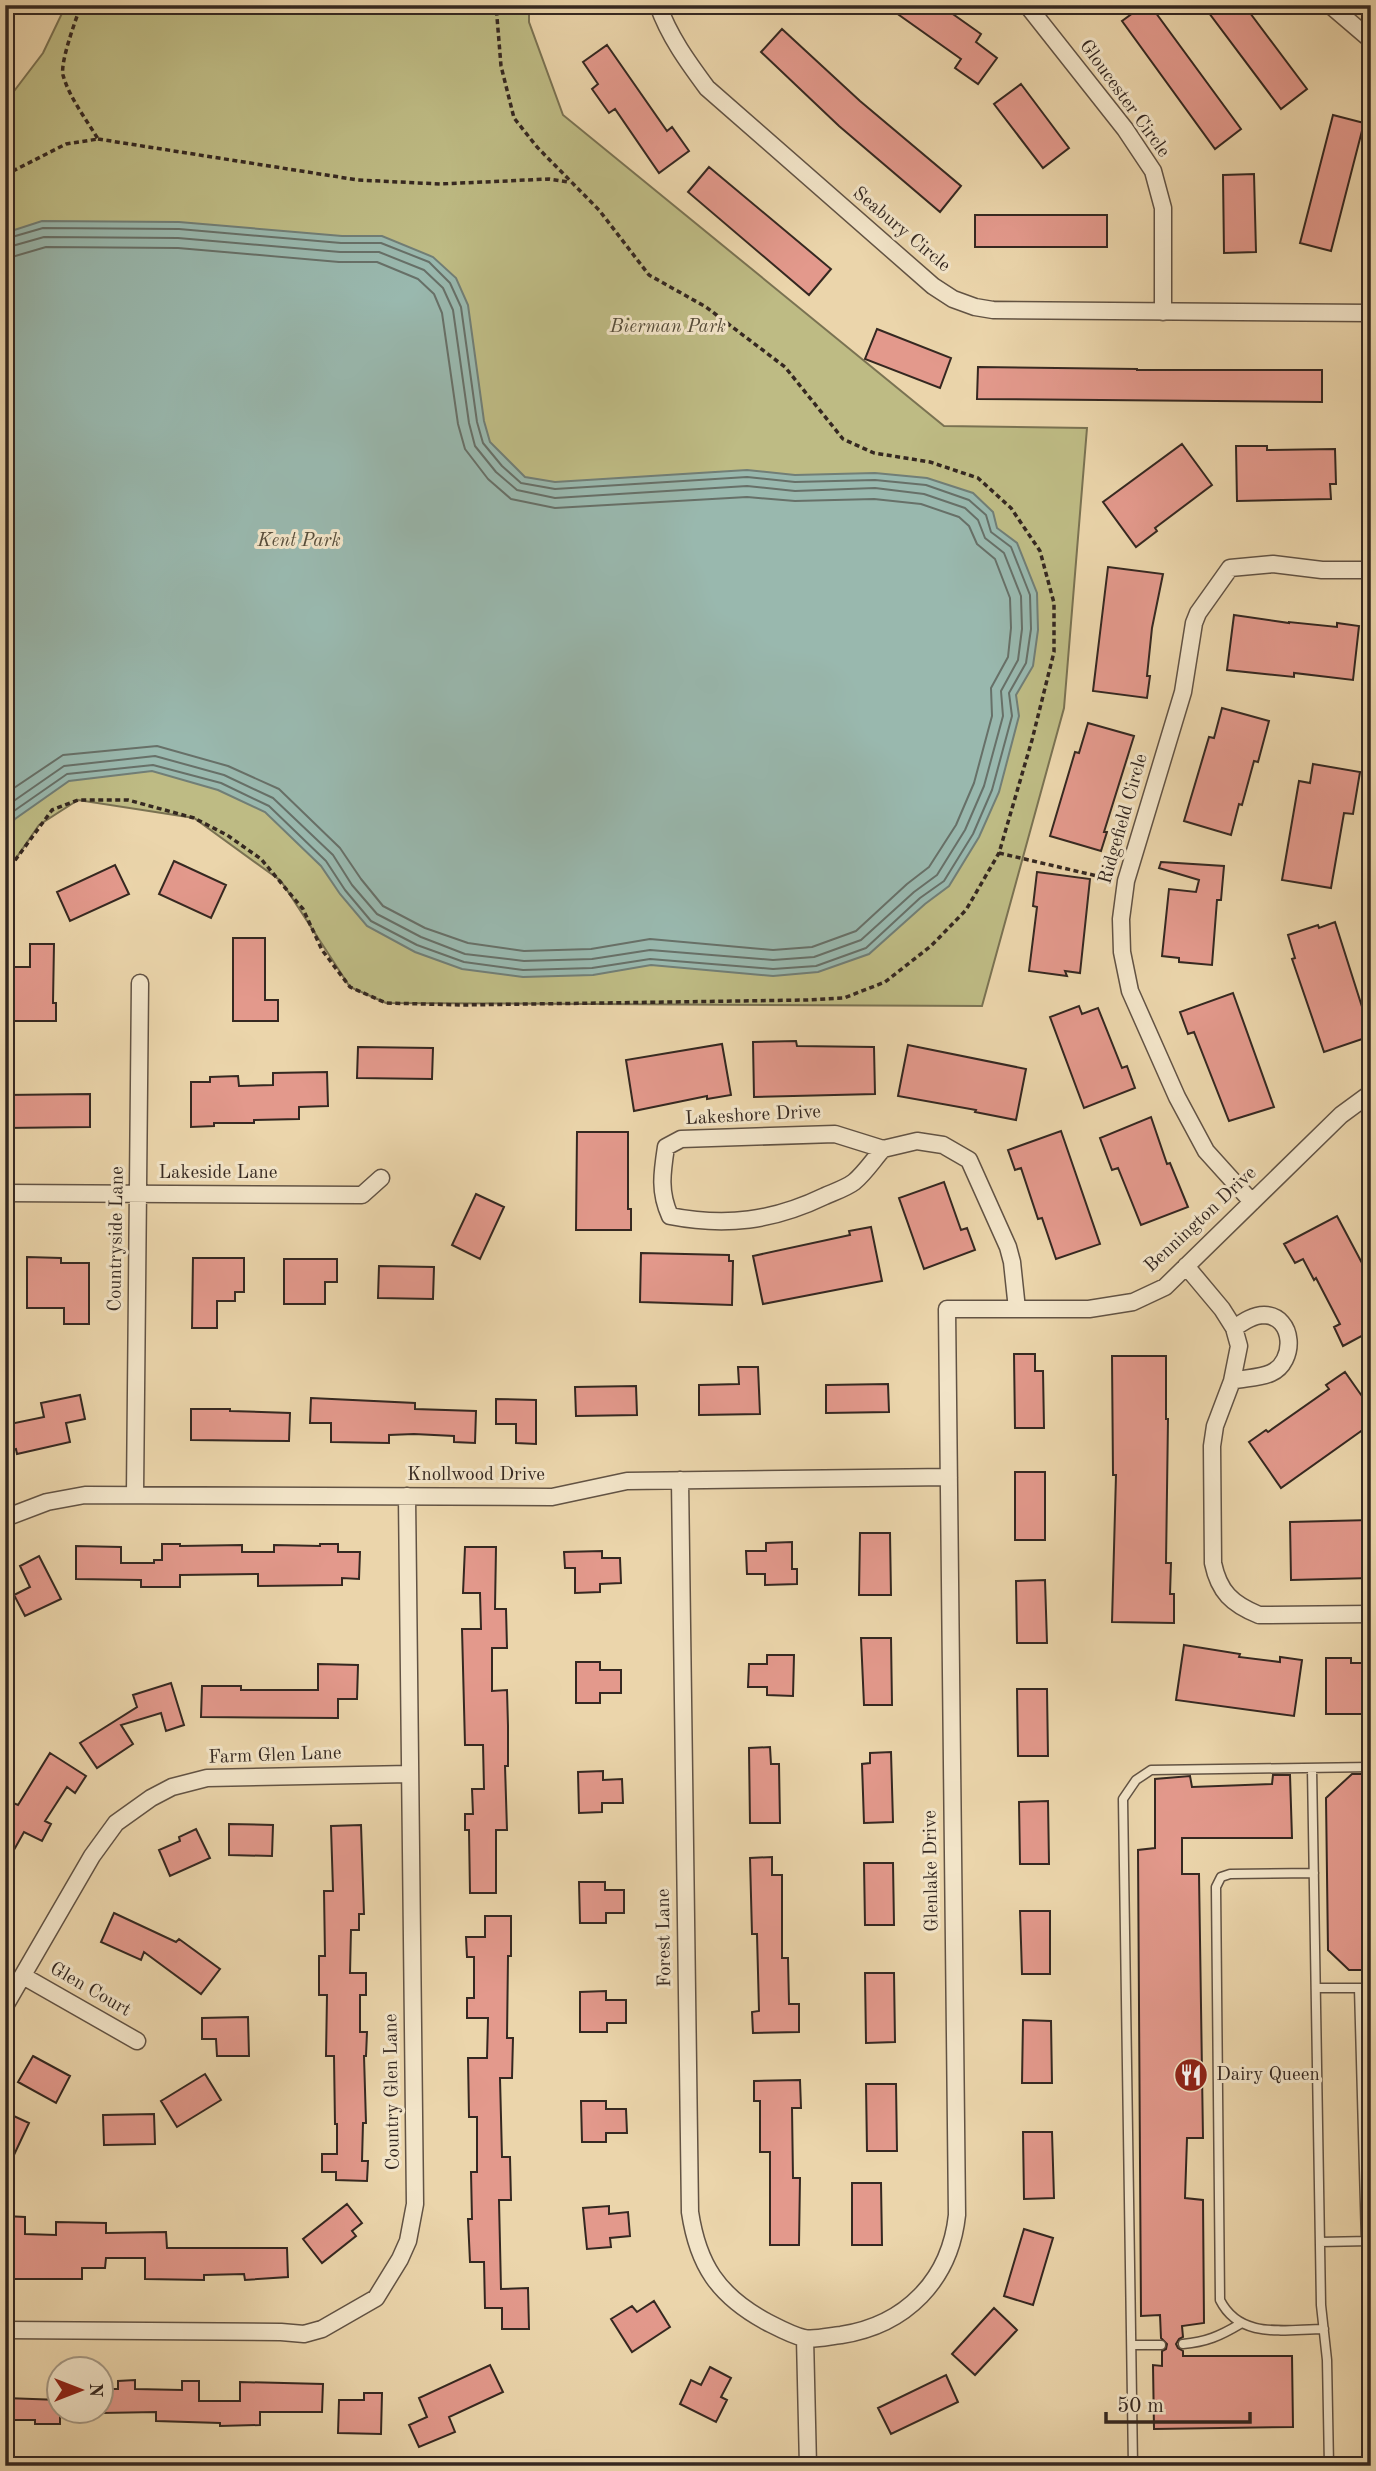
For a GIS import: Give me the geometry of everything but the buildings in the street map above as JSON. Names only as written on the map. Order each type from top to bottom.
[{"type":"street","name":"Seabury Circle","points":[[658,5],[664,24],[706,88],[911,270],[953,299],[993,310],[1371,313]]},
{"type":"street","name":"Gloucester Circle","points":[[1027,5],[1125,130],[1153,171],[1163,208],[1163,312]]},
{"type":"street","points":[[1330,5],[1371,40]]},
{"type":"street","name":"Ridgefield Circle","points":[[1252,1202],[1206,1151],[1177,1097],[1139,1014],[1130,991],[1122,952],[1121,919],[1126,881],[1183,692],[1194,624],[1198,613],[1230,568],[1273,564],[1322,570],[1371,570]]},
{"type":"street","name":"Countryside Lane","points":[[135,1494],[140,984]]},
{"type":"street","name":"Bennington Drive","points":[[947,1309],[1089,1309],[1133,1302],[1165,1287],[1340,1115],[1371,1093]]},
{"type":"street","name":"Lakeshore Drive","points":[[835,1133],[883,1149],[854,1182],[776,1216],[747,1221],[670,1216],[663,1200],[661,1178],[666,1147],[681,1139],[835,1133]]},
{"type":"street","points":[[883,1149],[917,1141],[929,1142],[952,1149],[969,1160],[1008,1247],[1017,1309]]},
{"type":"street","name":"Lakeside Lane","points":[[5,1193],[362,1195],[382,1178]]},
{"type":"street","points":[[1186,1266],[1222,1309],[1234,1328],[1239,1346],[1232,1381],[1215,1426],[1212,1446],[1213,1563],[1216,1577],[1226,1597],[1259,1615],[1371,1614]]},
{"type":"street","name":"Glenlake Drive","points":[[805,2338],[859,2332],[881,2325],[902,2312],[923,2295],[941,2269],[955,2233],[957,2215],[947,1309]]},
{"type":"street","points":[[1232,1381],[1272,1373],[1284,1361],[1289,1350],[1289,1337],[1283,1326],[1273,1317],[1262,1315],[1234,1328]]},
{"type":"street","name":"Knollwood Drive","points":[[5,1518],[47,1502],[72,1497],[135,1494],[552,1497],[627,1481],[949,1477]]},
{"type":"street","name":"Forest Lane","points":[[680,1480],[690,2212],[697,2248],[720,2286],[745,2309],[776,2327],[805,2338]]},
{"type":"street","name":"Country Glen Lane","points":[[5,2330],[304,2334],[336,2323],[376,2298],[400,2259],[408,2241],[415,2204],[407,1496]]},
{"type":"street","name":"Farm Glen Lane","points":[[5,2006],[92,1856],[116,1823],[151,1798],[190,1781],[218,1777],[410,1773]]},
{"type":"street","name":"Glen Court","points":[[23,1976],[136,2041]]},
{"type":"street","points":[[805,2338],[808,2466]]},
{"type":"lane","points":[[1133,2466],[1123,1799],[1136,1780],[1151,1770],[1371,1767]]},
{"type":"lane","points":[[1312,1768],[1321,2305],[1327,2360],[1329,2466]]},
{"type":"lane","points":[[1314,1873],[1230,1874],[1221,1877],[1216,1887],[1220,2300],[1226,2313],[1255,2329],[1324,2329]]},
{"type":"lane","points":[[1316,1988],[1371,1987]]},
{"type":"lane","points":[[1320,2242],[1368,2241],[1359,1988]]},
{"type":"lane","points":[[1183,2344],[1217,2337],[1240,2323]]},
{"type":"lane","points":[[1132,2345],[1161,2345]]},
{"type":"path","points":[[81,5],[62,73],[98,139]]},
{"type":"path","points":[[5,874],[52,810],[78,800],[128,800],[194,818],[227,835],[261,859],[303,909],[322,950],[350,987],[386,1003],[462,1005],[792,1000],[844,998],[885,982],[931,946],[965,910],[999,853],[1054,652],[1054,603],[1040,551],[1011,508],[978,478],[930,462],[874,453],[843,439],[785,367],[706,307],[649,275],[599,210],[537,147],[514,118],[501,66],[496,5]]},
{"type":"path","points":[[5,175],[66,144],[98,139],[358,180],[440,184],[550,179],[572,182]]},
{"type":"path","points":[[999,853],[1126,881]]},
{"type":"green space","name":"Kent Park","points":[[66,5],[529,5],[529,22],[563,115],[944,426],[1087,428],[1064,708],[982,1006],[386,1003],[350,987],[281,881],[194,818],[78,800],[39,825],[5,874],[5,103],[43,53]]},
{"type":"water","name":"Kent Park","points":[[42,221],[179,222],[342,236],[382,236],[433,257],[456,278],[468,305],[484,421],[490,442],[525,477],[555,482],[747,470],[795,475],[875,473],[927,478],[973,493],[993,512],[997,528],[1017,543],[1037,593],[1038,630],[1033,666],[1016,695],[1019,716],[999,792],[979,837],[949,886],[869,954],[818,972],[773,976],[651,965],[593,975],[523,977],[462,969],[415,952],[367,926],[321,866],[265,812],[218,790],[152,771],[69,781],[15,819],[5,834],[5,233]]},
{"type":"place","name":"Dairy Queen","points":[[1191,2075]]},
{"type":"park label","name":"Bierman Park","points":[[668,327]]}]
